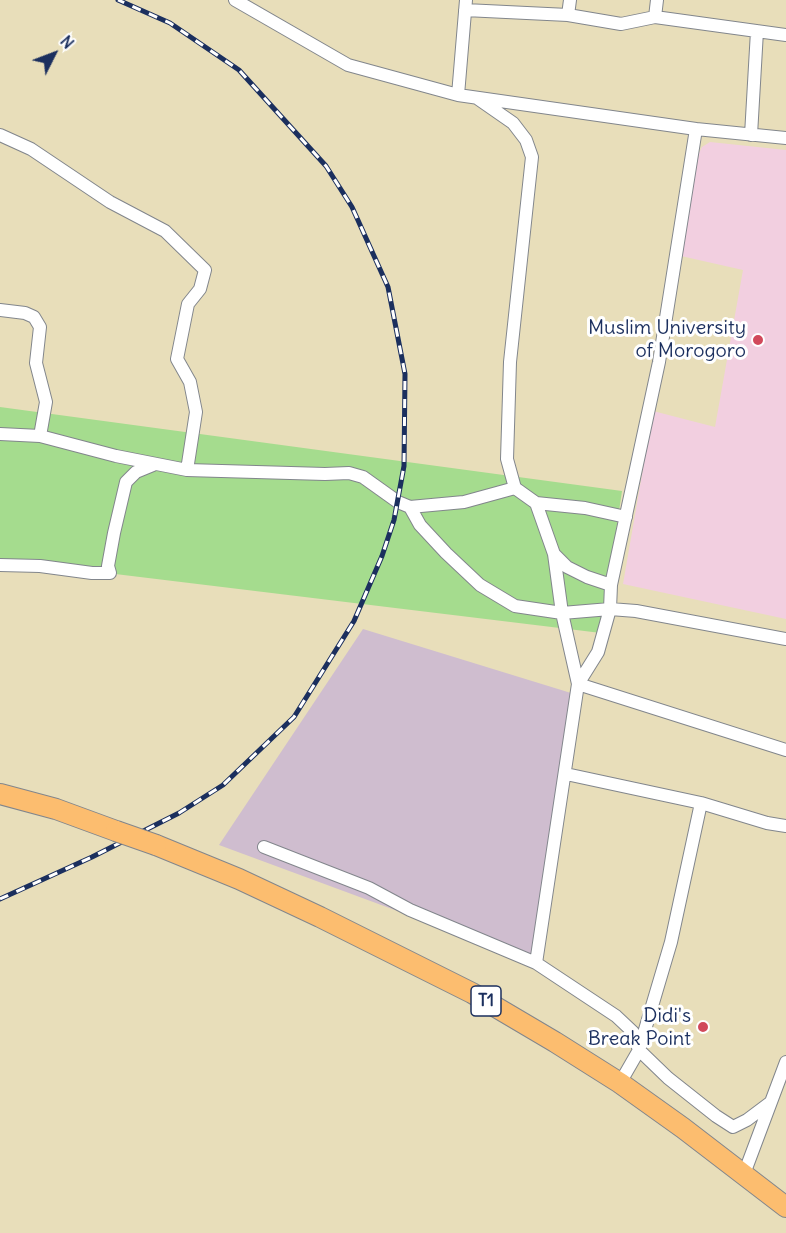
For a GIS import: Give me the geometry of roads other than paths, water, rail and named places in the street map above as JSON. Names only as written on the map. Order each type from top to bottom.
[{"type":"highway","name":"T1","points":[[0,794],[56,810],[156,845],[239,879],[481,998],[620,1083],[786,1207]]},
{"type":"street","points":[[235,0],[348,65],[458,95],[696,129],[786,138]]},
{"type":"street","points":[[568,15],[570,0]]},
{"type":"street","points":[[655,17],[657,0]]},
{"type":"street","points":[[458,95],[465,5],[568,15],[621,24],[655,17],[786,35]]},
{"type":"street","points":[[751,135],[757,31]]},
{"type":"street","points":[[476,97],[513,123],[526,140],[531,157],[510,362],[507,459],[515,488],[536,503],[585,508],[626,517]]},
{"type":"street","points":[[578,684],[598,652],[610,609],[611,585],[659,362],[696,129]]},
{"type":"street","points":[[0,135],[31,149],[110,202],[165,231],[205,270],[200,289],[188,304],[177,359],[190,382],[195,412],[187,470]]},
{"type":"street","points":[[0,310],[25,312],[34,317],[40,327],[36,363],[46,402],[40,436]]},
{"type":"street","points":[[0,434],[40,436],[116,456],[187,470],[349,473],[363,477],[386,495],[410,507],[464,502],[515,488]]},
{"type":"street","points":[[0,566],[40,566],[110,573],[108,566],[126,482],[123,469],[116,456]]},
{"type":"street","points":[[126,482],[135,472],[154,464]]},
{"type":"street","points":[[536,503],[554,554],[562,613],[578,684],[536,963]]},
{"type":"street","points":[[410,507],[420,525],[446,553],[480,585],[515,606],[562,613],[610,609],[636,611],[786,639]]},
{"type":"street","points":[[554,554],[567,567],[611,585]]},
{"type":"street","points":[[578,684],[786,750]]},
{"type":"street","points":[[566,774],[701,803],[767,823],[786,826]]},
{"type":"street","points":[[620,1083],[639,1050],[671,942],[701,803]]},
{"type":"street","points":[[264,847],[369,888],[410,910],[536,963],[616,1016],[633,1032],[639,1050],[668,1078],[716,1116],[733,1126],[747,1120],[771,1102]]},
{"type":"street","points":[[744,1174],[786,1062]]},
{"type":"railway","points":[[0,899],[92,857],[179,813],[223,785],[294,717],[354,621],[382,556],[394,520],[404,466],[405,374],[388,287],[352,207],[326,166],[239,70],[170,23],[118,0]]},
{"type":"place","name":"Muslim University of Morogoro","points":[[758,340]]},
{"type":"place","name":"Didi's Break Point","points":[[703,1027]]}]
